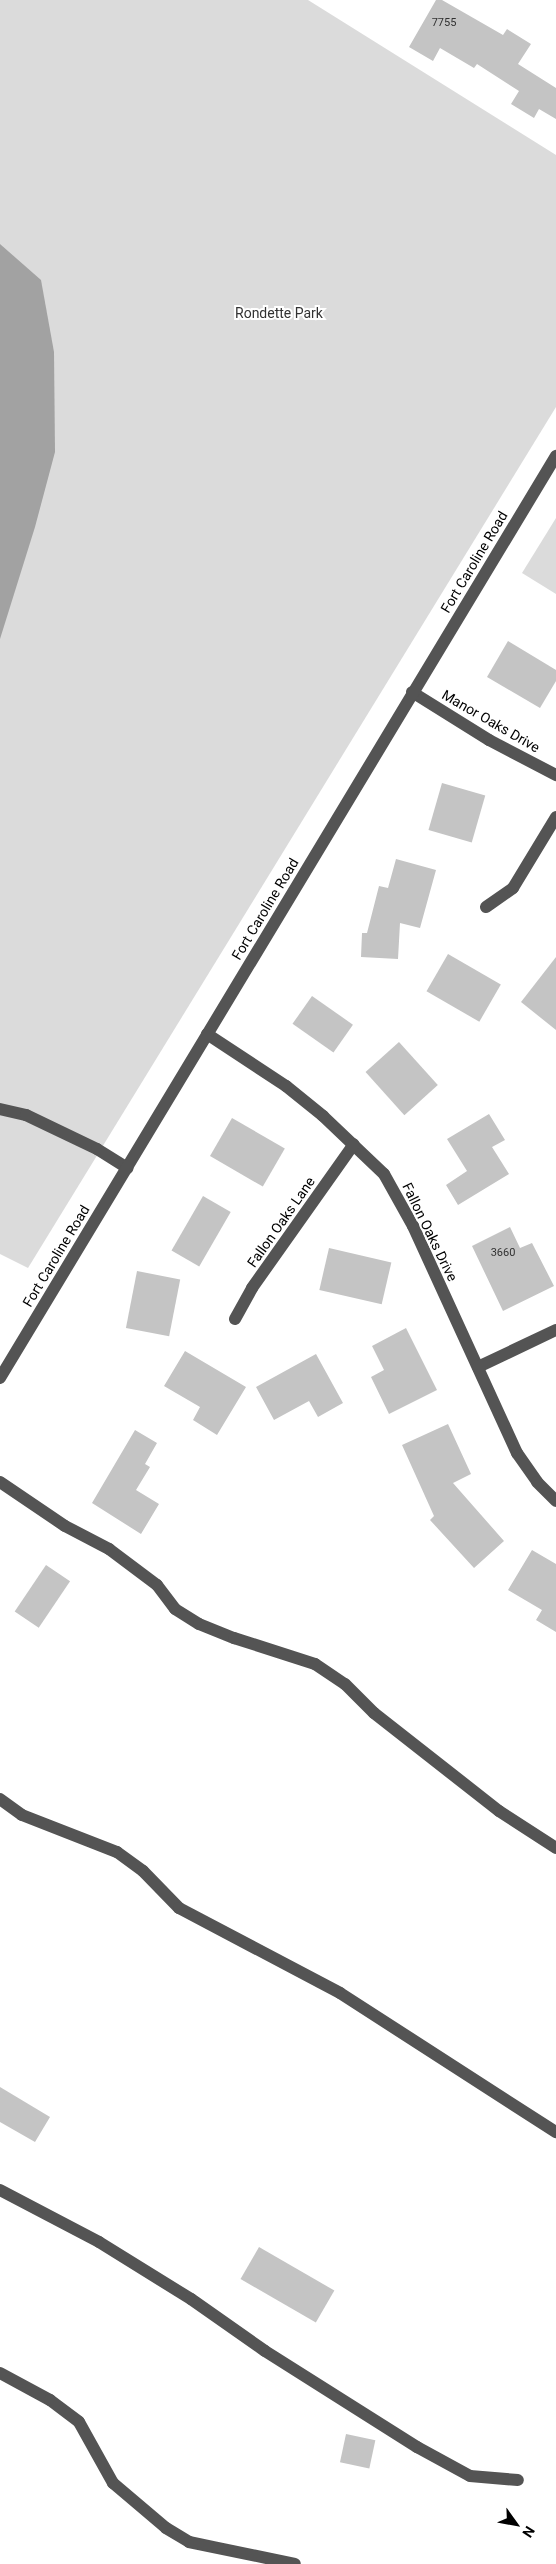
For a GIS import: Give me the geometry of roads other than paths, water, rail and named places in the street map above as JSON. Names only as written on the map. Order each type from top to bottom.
[{"type":"street","name":"Fort Caroline Road","points":[[0,1378],[556,456]]},
{"type":"street","name":"Manor Oaks Drive","points":[[412,692],[489,740],[556,775]]},
{"type":"street","points":[[486,907],[513,888],[556,818]]},
{"type":"street","name":"Fallon Oaks Drive","points":[[207,1034],[286,1086],[354,1144],[384,1174],[400,1200],[517,1453],[536,1482],[556,1501]]},
{"type":"street","points":[[0,1109],[26,1115],[97,1149],[128,1168]]},
{"type":"street","name":"Fallon Oaks Lane","points":[[235,1319],[252,1288],[354,1144]]},
{"type":"street","points":[[478,1367],[556,1330]]},
{"type":"street","points":[[0,1482],[65,1526],[109,1549],[157,1585],[175,1609],[199,1624],[234,1638],[316,1664],[345,1684],[374,1713],[499,1811],[556,1848]]},
{"type":"street","points":[[0,1799],[22,1815],[117,1852],[143,1871],[178,1908],[340,1994],[556,2132]]},
{"type":"street","points":[[0,2190],[99,2242],[191,2299],[265,2351],[417,2447],[470,2476],[518,2480]]},
{"type":"street","points":[[0,2373],[50,2400],[79,2422],[112,2483],[166,2528],[190,2542],[271,2562],[295,2564]]},
{"type":"park label","name":"Rondette Park","points":[[279,313]]}]
